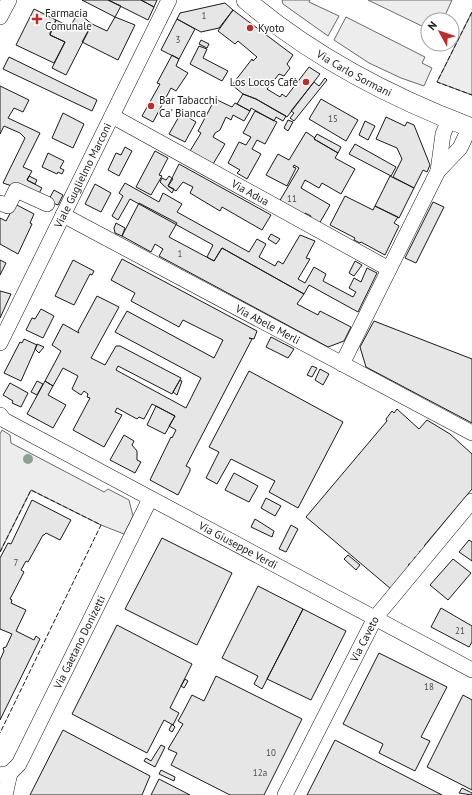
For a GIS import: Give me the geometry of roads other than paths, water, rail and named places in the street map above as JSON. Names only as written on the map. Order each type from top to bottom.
[{"type":"main road","name":"Via Carlo Sormani","points":[[246,0],[280,28],[338,66],[449,120],[471,127]]},
{"type":"street","points":[[0,18],[9,0]]},
{"type":"street","name":"Viale Guglielmo Marconi","points":[[0,343],[169,3]]},
{"type":"street","name":"Via Adua","points":[[112,116],[389,269]]},
{"type":"street","points":[[438,171],[443,134],[449,120]]},
{"type":"street","points":[[342,364],[438,171],[460,148],[471,127]]},
{"type":"street","points":[[0,202],[8,206],[16,190],[47,204]]},
{"type":"street","name":"Via Abele Merli","points":[[63,216],[472,433]]},
{"type":"street","name":"Via Giuseppe Verdi","points":[[1,418],[472,670]]},
{"type":"street","name":"Via Gaetano Donizetti","points":[[5,774],[19,764],[150,499]]},
{"type":"street","name":"Via Caveto","points":[[284,795],[374,618],[472,501]]},
{"type":"street","points":[[5,774],[5,795]]},
{"type":"place","name":"Farmacia Comunale","points":[[37,19]]},
{"type":"place","name":"Kyoto","points":[[250,28]]},
{"type":"place","name":"Los Locos Cafè","points":[[306,82]]},
{"type":"place","name":"Bar Tabacchi Ca' Bianca","points":[[151,106]]}]
